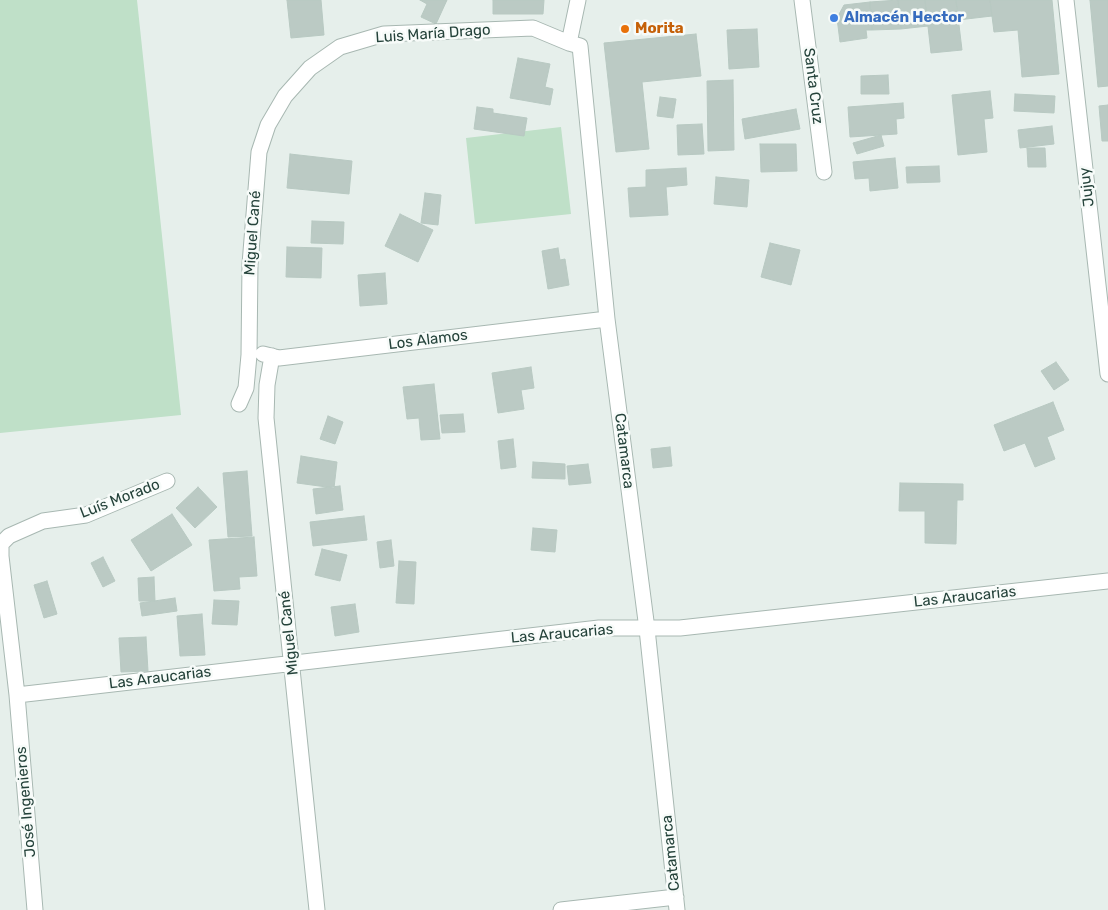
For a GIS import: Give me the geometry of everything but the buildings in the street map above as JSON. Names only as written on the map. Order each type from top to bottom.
[{"type":"street","points":[[570,43],[578,0]]},
{"type":"street","name":"Santa Cruz","points":[[802,0],[824,172]]},
{"type":"street","name":"Jujuy","points":[[1066,0],[1102,269],[1108,374]]},
{"type":"street","name":"Luis María Drago","points":[[285,96],[310,68],[340,47],[384,34],[532,28],[570,43]]},
{"type":"street","name":"Catamarca","points":[[570,43],[580,46],[607,319],[647,629],[676,904]]},
{"type":"street","name":"Miguel Cané","points":[[239,404],[246,388],[250,351],[250,264],[259,152],[268,125],[285,96]]},
{"type":"street","name":"Los Alamos","points":[[250,351],[279,358],[607,319]]},
{"type":"street","name":"Miguel Cané","points":[[272,356],[266,385],[266,418],[317,910]]},
{"type":"street","name":"Luís Morado","points":[[17,695],[1,544],[9,536],[44,521],[86,515],[167,481]]},
{"type":"street","name":"Las Araucarias","points":[[17,695],[599,628],[680,628],[1108,581]]},
{"type":"street","name":"José Ingenieros","points":[[17,695],[35,910]]},
{"type":"street","points":[[561,910],[676,904]]},
{"type":"green space","points":[[0,0],[137,0],[181,415],[0,433]]},
{"type":"green space","points":[[561,127],[571,214],[475,224],[466,138]]},
{"type":"place","name":"Almacén Hector","points":[[834,18]]},
{"type":"place","name":"Morita","points":[[625,29]]}]
